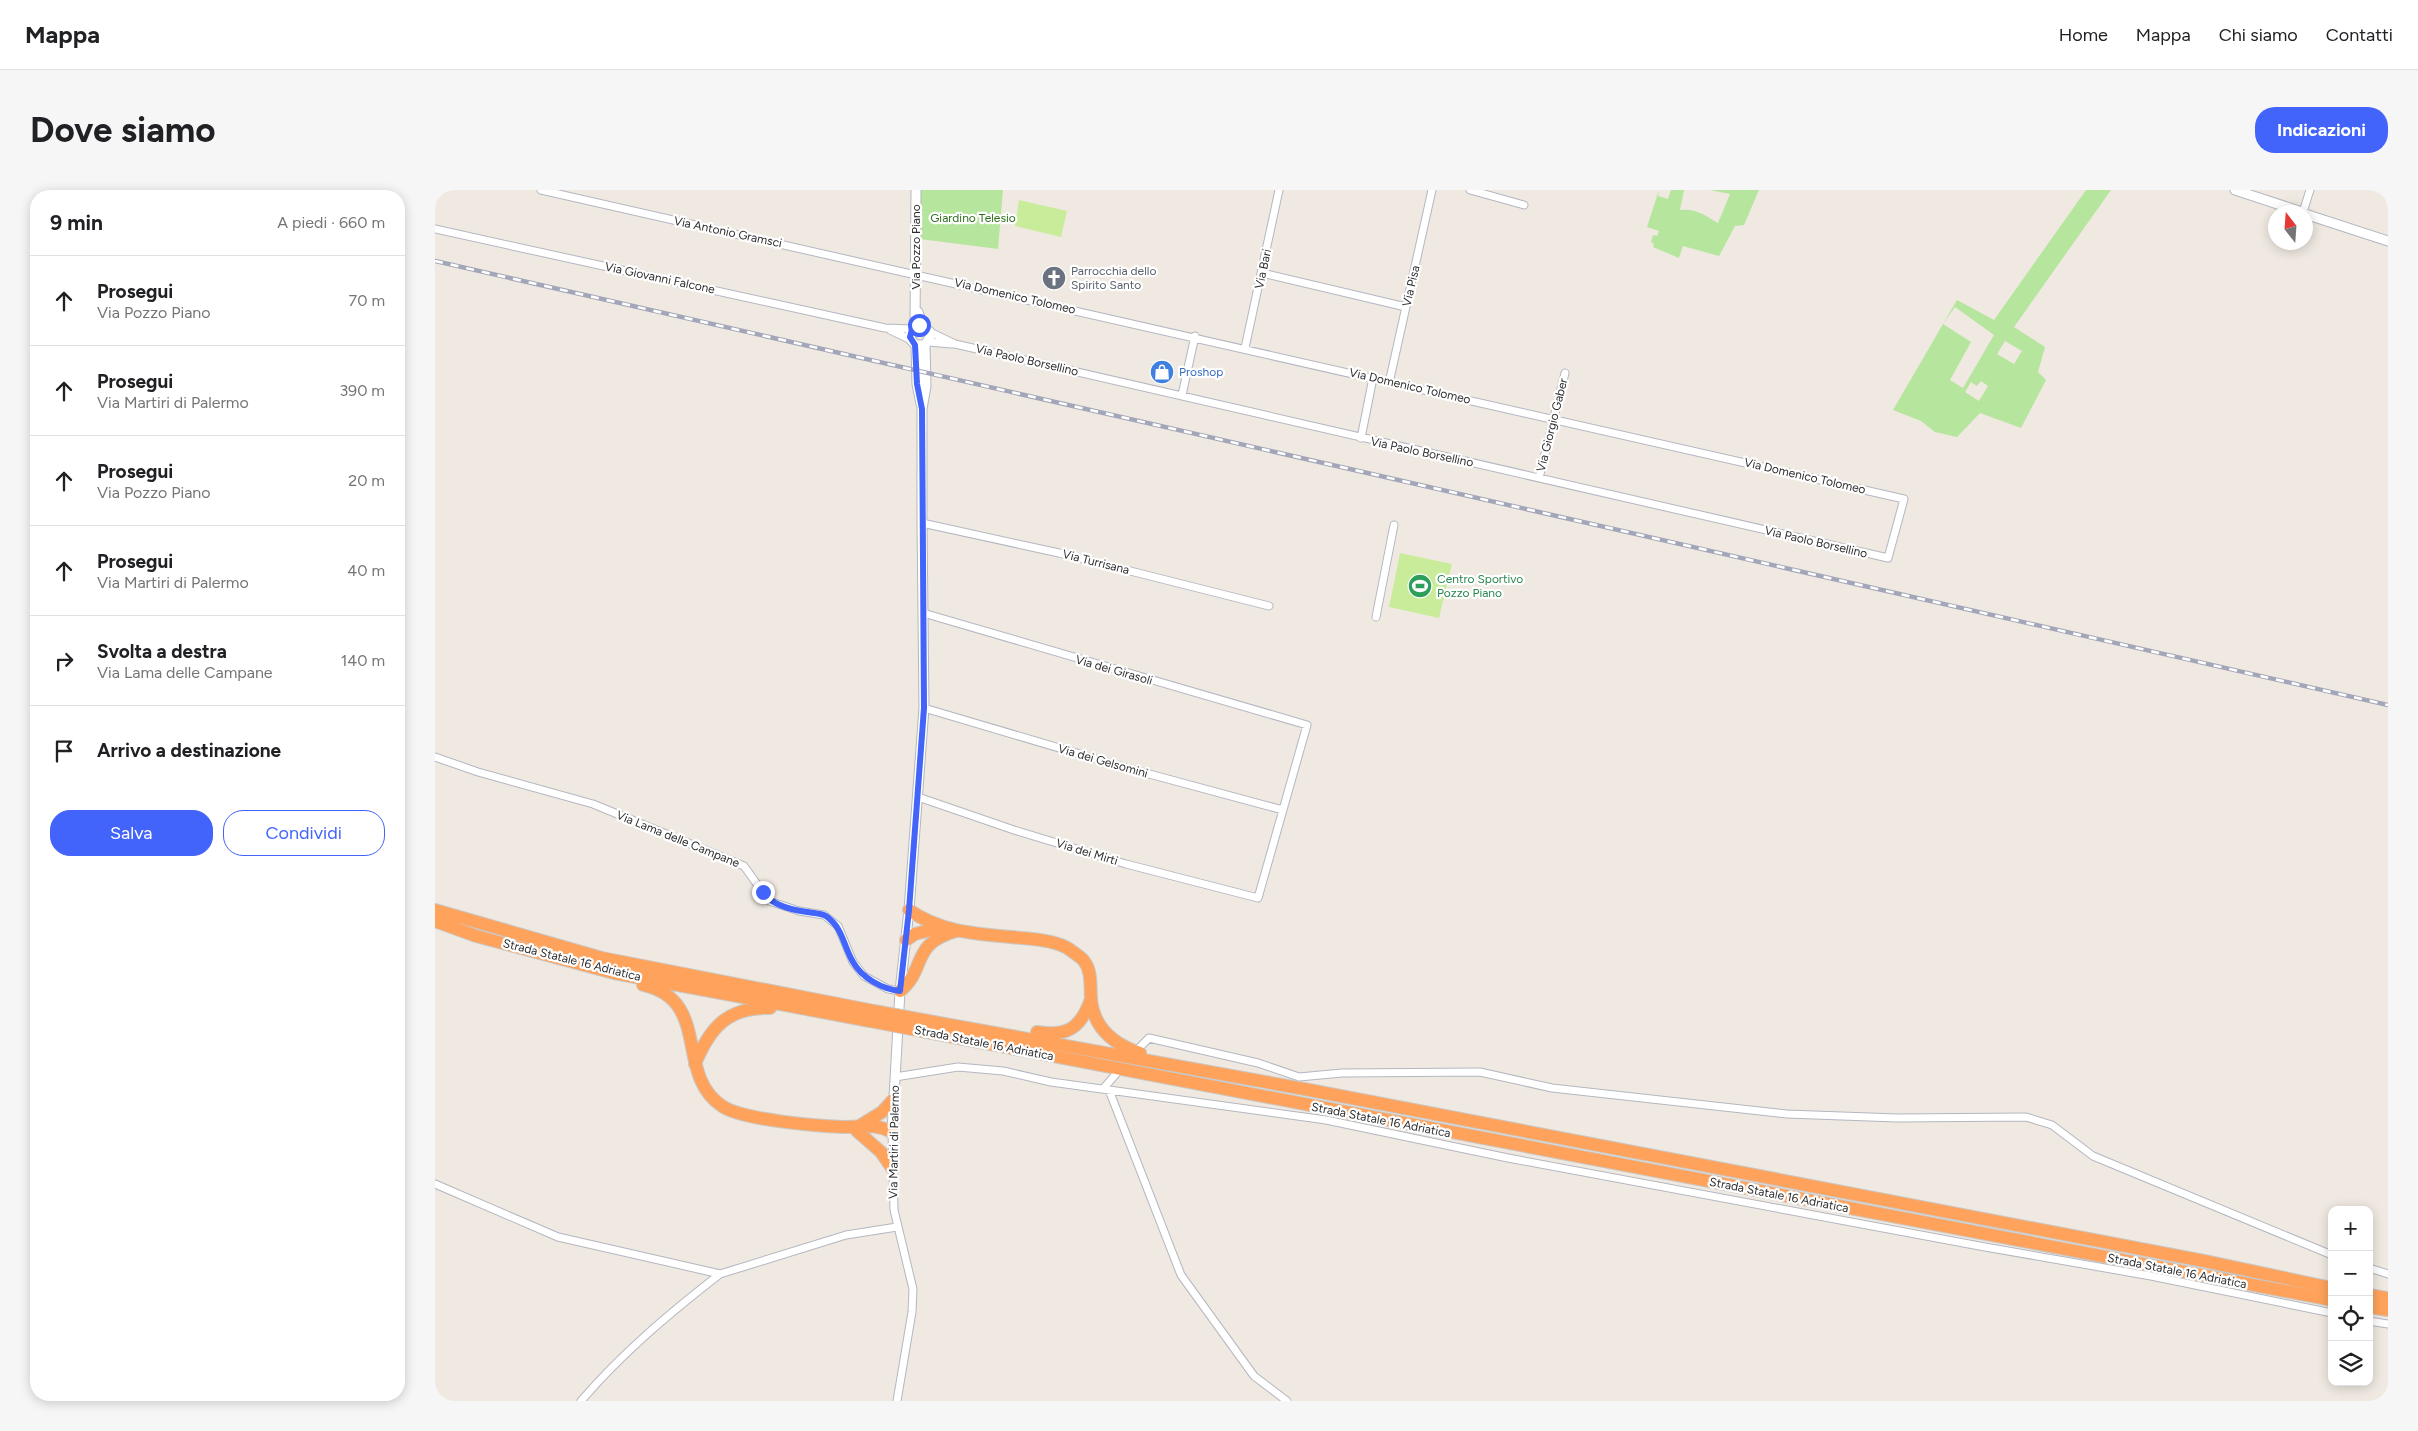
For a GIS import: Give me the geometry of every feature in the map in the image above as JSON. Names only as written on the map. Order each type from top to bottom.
[{"type":"highway","name":"Strada Statale 16 Adriatica","points":[[435,910],[602,958],[872,1016],[2328,1299]]},
{"type":"highway","points":[[909,910],[942,928],[1039,940],[1067,948],[1085,962],[1091,980],[1091,999],[1095,1017],[1102,1030],[1113,1042],[1173,1065]]},
{"type":"highway","name":"Strada Statale 16 Adriatica","points":[[435,921],[477,936],[587,967],[804,1008],[872,1016]]},
{"type":"highway","points":[[906,940],[915,934],[942,928]]},
{"type":"highway","points":[[900,991],[907,985],[919,958],[931,942],[943,934],[956,931]]},
{"type":"highway","points":[[906,940],[917,943],[931,942]]},
{"type":"highway","points":[[587,967],[615,978],[649,986],[666,993],[679,1006],[688,1024],[698,1076],[708,1094],[723,1107],[746,1117],[853,1128],[875,1136],[892,1132]]},
{"type":"highway","points":[[947,1023],[969,1020],[1048,1034],[1059,1034],[1078,1024],[1086,1015],[1091,999]]},
{"type":"highway","points":[[695,1064],[704,1042],[715,1028],[733,1014],[751,1007],[804,1008]]},
{"type":"highway","name":"Strada Statale 16 Adriatica","points":[[922,1025],[947,1023],[1173,1065],[2204,1261],[2328,1287]]},
{"type":"highway","points":[[853,1128],[881,1112],[894,1099]]},
{"type":"highway","points":[[853,1128],[881,1152],[893,1168]]},
{"type":"highway","points":[[2373,1296],[2388,1298]]},
{"type":"highway","points":[[2373,1308],[2388,1310]]},
{"type":"street","name":"Via Antonio Gramsci","points":[[541,190],[915,273]]},
{"type":"street","name":"Via Pozzo Piano","points":[[916,190],[915,273],[920,328],[917,384],[922,409],[922,523]]},
{"type":"street","name":"Via Bari","points":[[1245,348],[1279,190]]},
{"type":"street","name":"Via Pisa","points":[[1389,383],[1432,190]]},
{"type":"street","points":[[1470,190],[1523,205]]},
{"type":"street","points":[[2235,190],[2280,205]]},
{"type":"street","points":[[2306,205],[2310,190]]},
{"type":"street","points":[[2313,216],[2388,241]]},
{"type":"street","name":"Via Giovanni Falcone","points":[[435,229],[885,328],[920,343]]},
{"type":"street","name":"Via Domenico Tolomeo","points":[[915,273],[1195,336],[1389,383],[1554,418],[1904,499],[1888,558]]},
{"type":"street","points":[[1262,273],[1406,307]]},
{"type":"street","name":"Via Giovanni Falcone","points":[[885,328],[920,328]]},
{"type":"street","name":"Via Pozzo Piano","points":[[920,328],[910,334],[920,343]]},
{"type":"street","name":"Via Paolo Borsellino","points":[[920,328],[955,344]]},
{"type":"street","points":[[1182,395],[1195,336]]},
{"type":"street","name":"Via Paolo Borsellino","points":[[920,343],[955,344],[1888,558]]},
{"type":"street","name":"Via Giorgio Gaber","points":[[1539,478],[1565,373]]},
{"type":"street","points":[[1361,438],[1373,378]]},
{"type":"street","points":[[906,940],[924,708],[922,523]]},
{"type":"street","name":"Via Turrisana","points":[[922,523],[1059,553],[1269,606]]},
{"type":"street","points":[[1376,617],[1394,525]]},
{"type":"street","name":"Via dei Girasoli","points":[[923,613],[1307,725],[1283,810]]},
{"type":"street","name":"Via dei Gelsomini","points":[[924,708],[1127,768],[1283,810]]},
{"type":"street","name":"Via Lama delle Campane","points":[[435,757],[478,772],[593,804],[744,866],[769,901],[799,911],[824,914],[838,926],[853,962],[864,976],[888,990],[900,991]]},
{"type":"street","name":"Via dei Mirti","points":[[918,797],[1014,830],[1126,864],[1259,898],[1283,810]]},
{"type":"street","name":"Via Martiri di Palermo","points":[[897,1401],[912,1312],[913,1289],[897,1226],[893,1198],[892,1132],[900,991],[906,940]]},
{"type":"street","points":[[1139,1048],[1149,1038],[1258,1063],[1299,1077],[1342,1073],[1480,1072],[1552,1088],[1787,1114],[1897,1118],[2026,1117],[2052,1125],[2093,1156],[2328,1253]]},
{"type":"street","points":[[895,1077],[957,1067],[1003,1071],[1051,1082],[1326,1120],[1547,1165],[1985,1248],[2151,1276],[2328,1312]]},
{"type":"street","points":[[1106,1090],[1116,1074]]},
{"type":"street","points":[[1106,1090],[1181,1275],[1254,1376],[1287,1401]]},
{"type":"street","points":[[435,1184],[558,1237],[721,1274]]},
{"type":"street","points":[[581,1401],[595,1384],[668,1314],[721,1274],[846,1236],[897,1226]]},
{"type":"street","points":[[2373,1269],[2388,1274]]},
{"type":"street","points":[[2373,1322],[2388,1324]]},
{"type":"green space","name":"Giardino Telesio","points":[[921,190],[1003,190],[998,249],[920,239]]},
{"type":"green space","points":[[1659,190],[1658,196],[1668,199],[1671,190],[1684,190],[1680,210],[1696,211],[1718,223],[1730,194],[1710,190],[1759,190],[1744,225],[1735,226],[1719,256],[1683,246],[1679,258],[1653,247],[1654,244],[1651,242],[1653,235],[1657,236],[1659,231],[1647,227]]},
{"type":"green space","points":[[2086,190],[2111,190],[2014,327],[2045,347],[2038,372],[2046,380],[2021,428],[1980,413],[1957,437],[1935,432],[1921,421],[1893,410],[1943,324],[1957,300],[1994,320]],"holes":[[[1955,307],[1994,335],[1963,388],[1950,380],[1971,342],[1943,324]],[[2005,341],[2022,351],[2014,364],[1997,354]],[[1981,381],[1988,386],[1979,401],[1965,392],[1971,382],[1977,386]]]},
{"type":"green space","points":[[1019,200],[1067,211],[1061,237],[1015,226]]},
{"type":"green space","name":"Centro Sportivo Pozzo Piano","points":[[1400,553],[1452,564],[1439,618],[1389,607]]},
{"type":"railway","points":[[435,261],[2388,705]]},
{"type":"place","name":"Parrocchia dello Spirito Santo","points":[[1054,278]]},
{"type":"place","name":"Proshop","points":[[1162,372]]},
{"type":"place","name":"Centro Sportivo Pozzo Piano","points":[[1420,586]]},
{"type":"route","points":[[763,892],[769,901],[799,911],[824,914],[838,926],[853,962],[864,976],[888,990],[900,991],[909,910],[924,708],[922,409],[917,384],[915,345],[910,337],[912,329],[919,325]]}]
